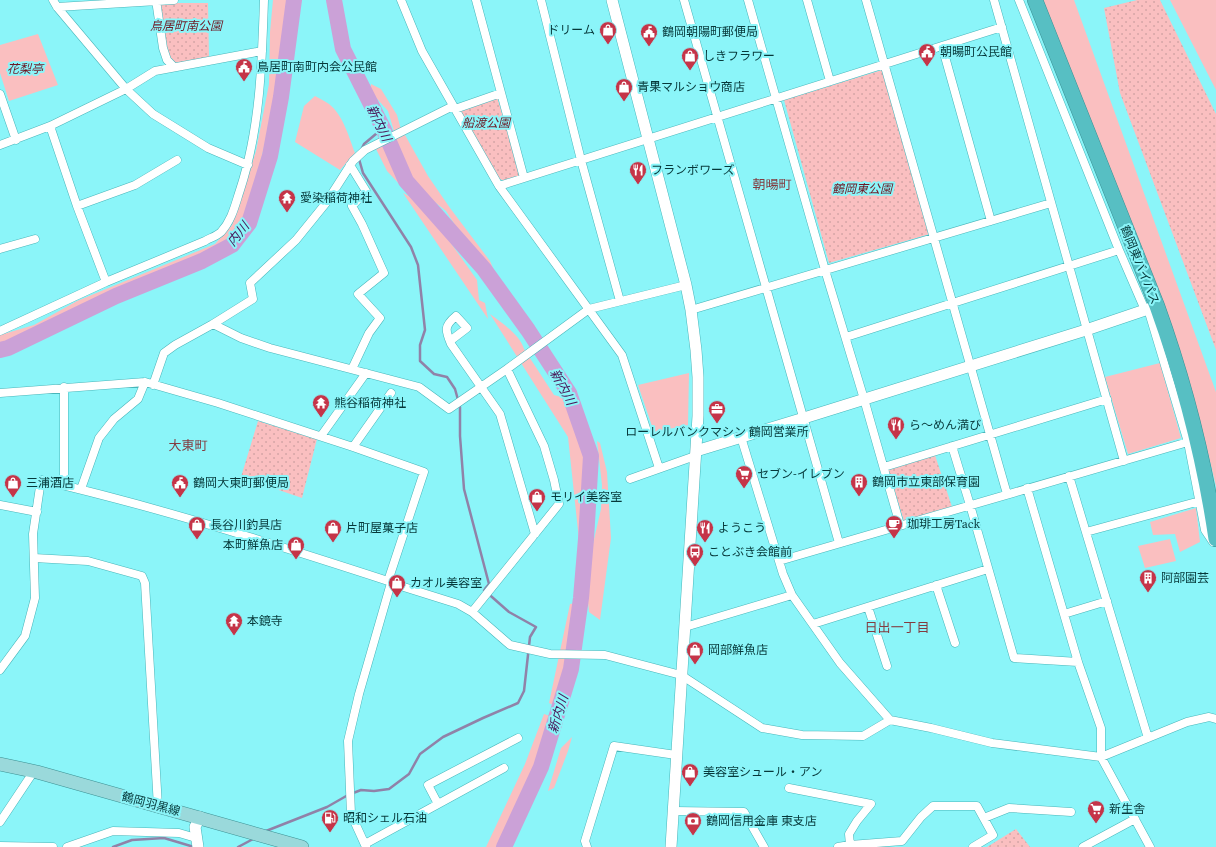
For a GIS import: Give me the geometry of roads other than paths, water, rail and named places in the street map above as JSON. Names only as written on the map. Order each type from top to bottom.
[{"type":"highway","name":"鶴岡東バイパス","points":[[1035,0],[1150,308],[1173,352],[1198,439],[1216,539]]},
{"type":"main road","name":"鶴岡羽黒線","points":[[0,764],[34,771],[297,846]]},
{"type":"street","points":[[156,0],[163,48],[168,60],[174,67]]},
{"type":"street","points":[[55,4],[174,0]]},
{"type":"street","points":[[0,331],[106,282],[165,259],[205,241],[220,232],[232,216],[248,165],[258,104],[264,0]]},
{"type":"street","points":[[401,0],[422,51],[498,186],[622,355],[659,468]]},
{"type":"street","points":[[476,0],[524,178]]},
{"type":"street","points":[[541,0],[620,301]]},
{"type":"street","points":[[612,0],[686,285],[691,310],[698,377],[695,453],[671,847]]},
{"type":"street","points":[[684,0],[839,543]]},
{"type":"street","points":[[748,0],[900,525]]},
{"type":"street","points":[[807,0],[830,82]]},
{"type":"street","points":[[866,0],[1007,494]]},
{"type":"street","points":[[994,0],[1124,461]]},
{"type":"street","points":[[1019,0],[1119,250],[1150,308],[1188,442],[1209,499],[1205,530],[1216,546]]},
{"type":"street","points":[[55,4],[126,89],[153,114],[208,148],[248,165]]},
{"type":"street","points":[[498,186],[1002,27]]},
{"type":"street","points":[[942,46],[991,221]]},
{"type":"street","points":[[0,144],[16,140],[50,126],[126,89],[155,71],[262,51]]},
{"type":"street","points":[[80,489],[99,438],[114,420],[138,399],[149,384],[164,353],[174,345],[213,324],[253,299],[250,283],[296,240],[326,203],[350,165],[365,150],[413,126],[454,108],[501,93]]},
{"type":"street","points":[[0,94],[16,140]]},
{"type":"street","points":[[50,126],[77,206],[106,282]]},
{"type":"street","points":[[77,206],[135,185],[177,160]]},
{"type":"street","points":[[350,165],[366,191],[352,206],[362,224],[384,273],[358,294],[380,318],[369,333],[352,369]]},
{"type":"street","points":[[691,310],[1052,203]]},
{"type":"street","points":[[0,249],[35,239]]},
{"type":"street","points":[[846,337],[1119,250]]},
{"type":"street","points":[[213,324],[241,338],[270,348],[419,386],[449,409],[510,367],[589,308],[686,285]]},
{"type":"street","points":[[630,479],[695,453],[742,437],[1086,330],[1150,308]]},
{"type":"street","points":[[450,341],[500,414],[535,534]]},
{"type":"street","points":[[472,612],[559,504],[544,446],[510,367]]},
{"type":"street","points":[[320,436],[366,373]]},
{"type":"street","points":[[0,393],[64,387],[149,384],[218,403],[353,446],[424,472],[389,582],[348,741],[351,814],[365,846],[504,768]]},
{"type":"street","points":[[64,387],[64,485]]},
{"type":"street","points":[[353,446],[391,393]]},
{"type":"street","points":[[884,467],[1107,398]]},
{"type":"street","points":[[742,437],[783,574],[792,594],[840,663],[890,720],[992,742],[1102,757],[1187,722],[1208,717],[1216,719]]},
{"type":"street","points":[[779,561],[1188,442]]},
{"type":"street","points":[[952,446],[1014,658],[1078,662]]},
{"type":"street","points":[[1069,476],[1148,738]]},
{"type":"street","points":[[0,670],[25,636],[35,598],[33,534],[41,480],[80,489],[296,551],[458,604],[472,612],[510,645],[550,654],[605,655],[681,675],[762,728],[802,735],[863,736],[890,720]]},
{"type":"street","points":[[1027,488],[1078,662],[1101,728],[1102,757],[1150,847]]},
{"type":"street","points":[[1086,532],[1209,499]]},
{"type":"street","points":[[0,504],[37,512]]},
{"type":"street","points":[[34,558],[88,561],[142,576],[145,582],[158,807]]},
{"type":"street","points":[[813,624],[988,569]]},
{"type":"street","points":[[936,585],[955,643]]},
{"type":"street","points":[[685,627],[792,594]]},
{"type":"street","points":[[1064,614],[1107,601]]},
{"type":"street","points":[[868,607],[887,666]]},
{"type":"street","points":[[438,804],[428,785],[518,738]]},
{"type":"street","points":[[587,847],[585,841],[614,746],[676,755]]},
{"type":"street","points":[[0,822],[34,771]]},
{"type":"street","points":[[789,788],[871,804],[857,821],[849,834],[851,846]]},
{"type":"street","points":[[838,847],[902,841],[932,806],[977,806],[993,835],[973,847]]},
{"type":"street","points":[[984,818],[1009,808],[1071,812]]},
{"type":"street","points":[[674,811],[744,812],[764,847]]},
{"type":"street","points":[[197,843],[195,827],[200,818]]},
{"type":"street","points":[[1083,847],[1135,819]]},
{"type":"street","points":[[67,847],[113,831],[179,833],[197,843]]},
{"type":"street","points":[[0,846],[53,847]]},
{"type":"waterway","name":"内川","points":[[0,350],[8,348],[116,296],[202,261],[232,245],[249,223],[270,156],[281,97],[294,0]]},
{"type":"waterway","name":"新内川","points":[[334,0],[343,49],[383,128],[406,181],[484,269],[528,330],[569,393],[591,456],[581,598],[571,669],[541,767],[504,847]]},
{"type":"waterway","points":[[362,148],[364,144],[383,128]]},
{"type":"waterway","points":[[266,831],[327,807],[348,795],[361,790],[374,791],[389,789],[409,774],[420,754],[443,737],[518,703],[524,691],[530,637],[536,627],[509,612],[484,590],[489,584],[464,489],[460,436],[460,407],[455,389],[447,377],[434,374],[420,361],[420,345],[425,330],[418,265],[411,247],[363,173],[359,159]]},
{"type":"waterway","points":[[113,847],[132,840],[164,838],[194,847]]},
{"type":"waterway","points":[[238,847],[255,838]]},
{"type":"place","name":"ドリーム","points":[[608,45]]},
{"type":"place","name":"鶴岡朝陽町郵便局","points":[[649,47]]},
{"type":"place","name":"朝暘町公民館","points":[[927,67]]},
{"type":"place","name":"しきフラワー","points":[[690,71]]},
{"type":"place","name":"鳥居町南町内会公民館","points":[[244,82]]},
{"type":"place","name":"青果マルショウ商店","points":[[624,102]]},
{"type":"place","name":"フランボワーズ","points":[[638,185]]},
{"type":"place","name":"愛染稲荷神社","points":[[287,213]]},
{"type":"place","name":"熊谷稲荷神社","points":[[321,418]]},
{"type":"place","name":"ローレルバンクマシン 鶴岡営業所","points":[[717,424]]},
{"type":"place","name":"ら～めん満び","points":[[896,440]]},
{"type":"place","name":"セブン-イレブン","points":[[744,489]]},
{"type":"place","name":"鶴岡市立東部保育園","points":[[859,497]]},
{"type":"place","name":"三浦酒店","points":[[13,498]]},
{"type":"place","name":"鶴岡大東町郵便局","points":[[180,498]]},
{"type":"place","name":"モリイ美容室","points":[[537,512]]},
{"type":"place","name":"珈琲工房Tack","points":[[894,539]]},
{"type":"place","name":"長谷川釣具店","points":[[197,540]]},
{"type":"place","name":"片町屋菓子店","points":[[333,543]]},
{"type":"place","name":"ようこう","points":[[705,543]]},
{"type":"place","name":"本町鮮魚店","points":[[296,560]]},
{"type":"place","name":"ことぶき会館前","points":[[695,567]]},
{"type":"place","name":"阿部園芸","points":[[1148,593]]},
{"type":"place","name":"カオル美容室","points":[[397,598]]},
{"type":"place","name":"本鏡寺","points":[[234,636]]},
{"type":"place","name":"岡部鮮魚店","points":[[695,665]]},
{"type":"place","name":"美容室シュール・アン","points":[[690,787]]},
{"type":"place","name":"新生舎","points":[[1096,824]]},
{"type":"place","name":"昭和シェル石油","points":[[330,833]]},
{"type":"place","name":"鶴岡信用金庫 東支店","points":[[693,836]]},
{"type":"district","name":"朝暘町","points":[[772,184]]},
{"type":"district","name":"大東町","points":[[188,445]]},
{"type":"district","name":"日出一丁目","points":[[897,627]]},
{"type":"park label","name":"鳥居町南公園","points":[[186,26]]},
{"type":"park label","name":"花梨亭","points":[[25,69]]},
{"type":"park label","name":"船渡公園","points":[[486,123]]},
{"type":"park label","name":"鶴岡東公園","points":[[862,189]]}]
